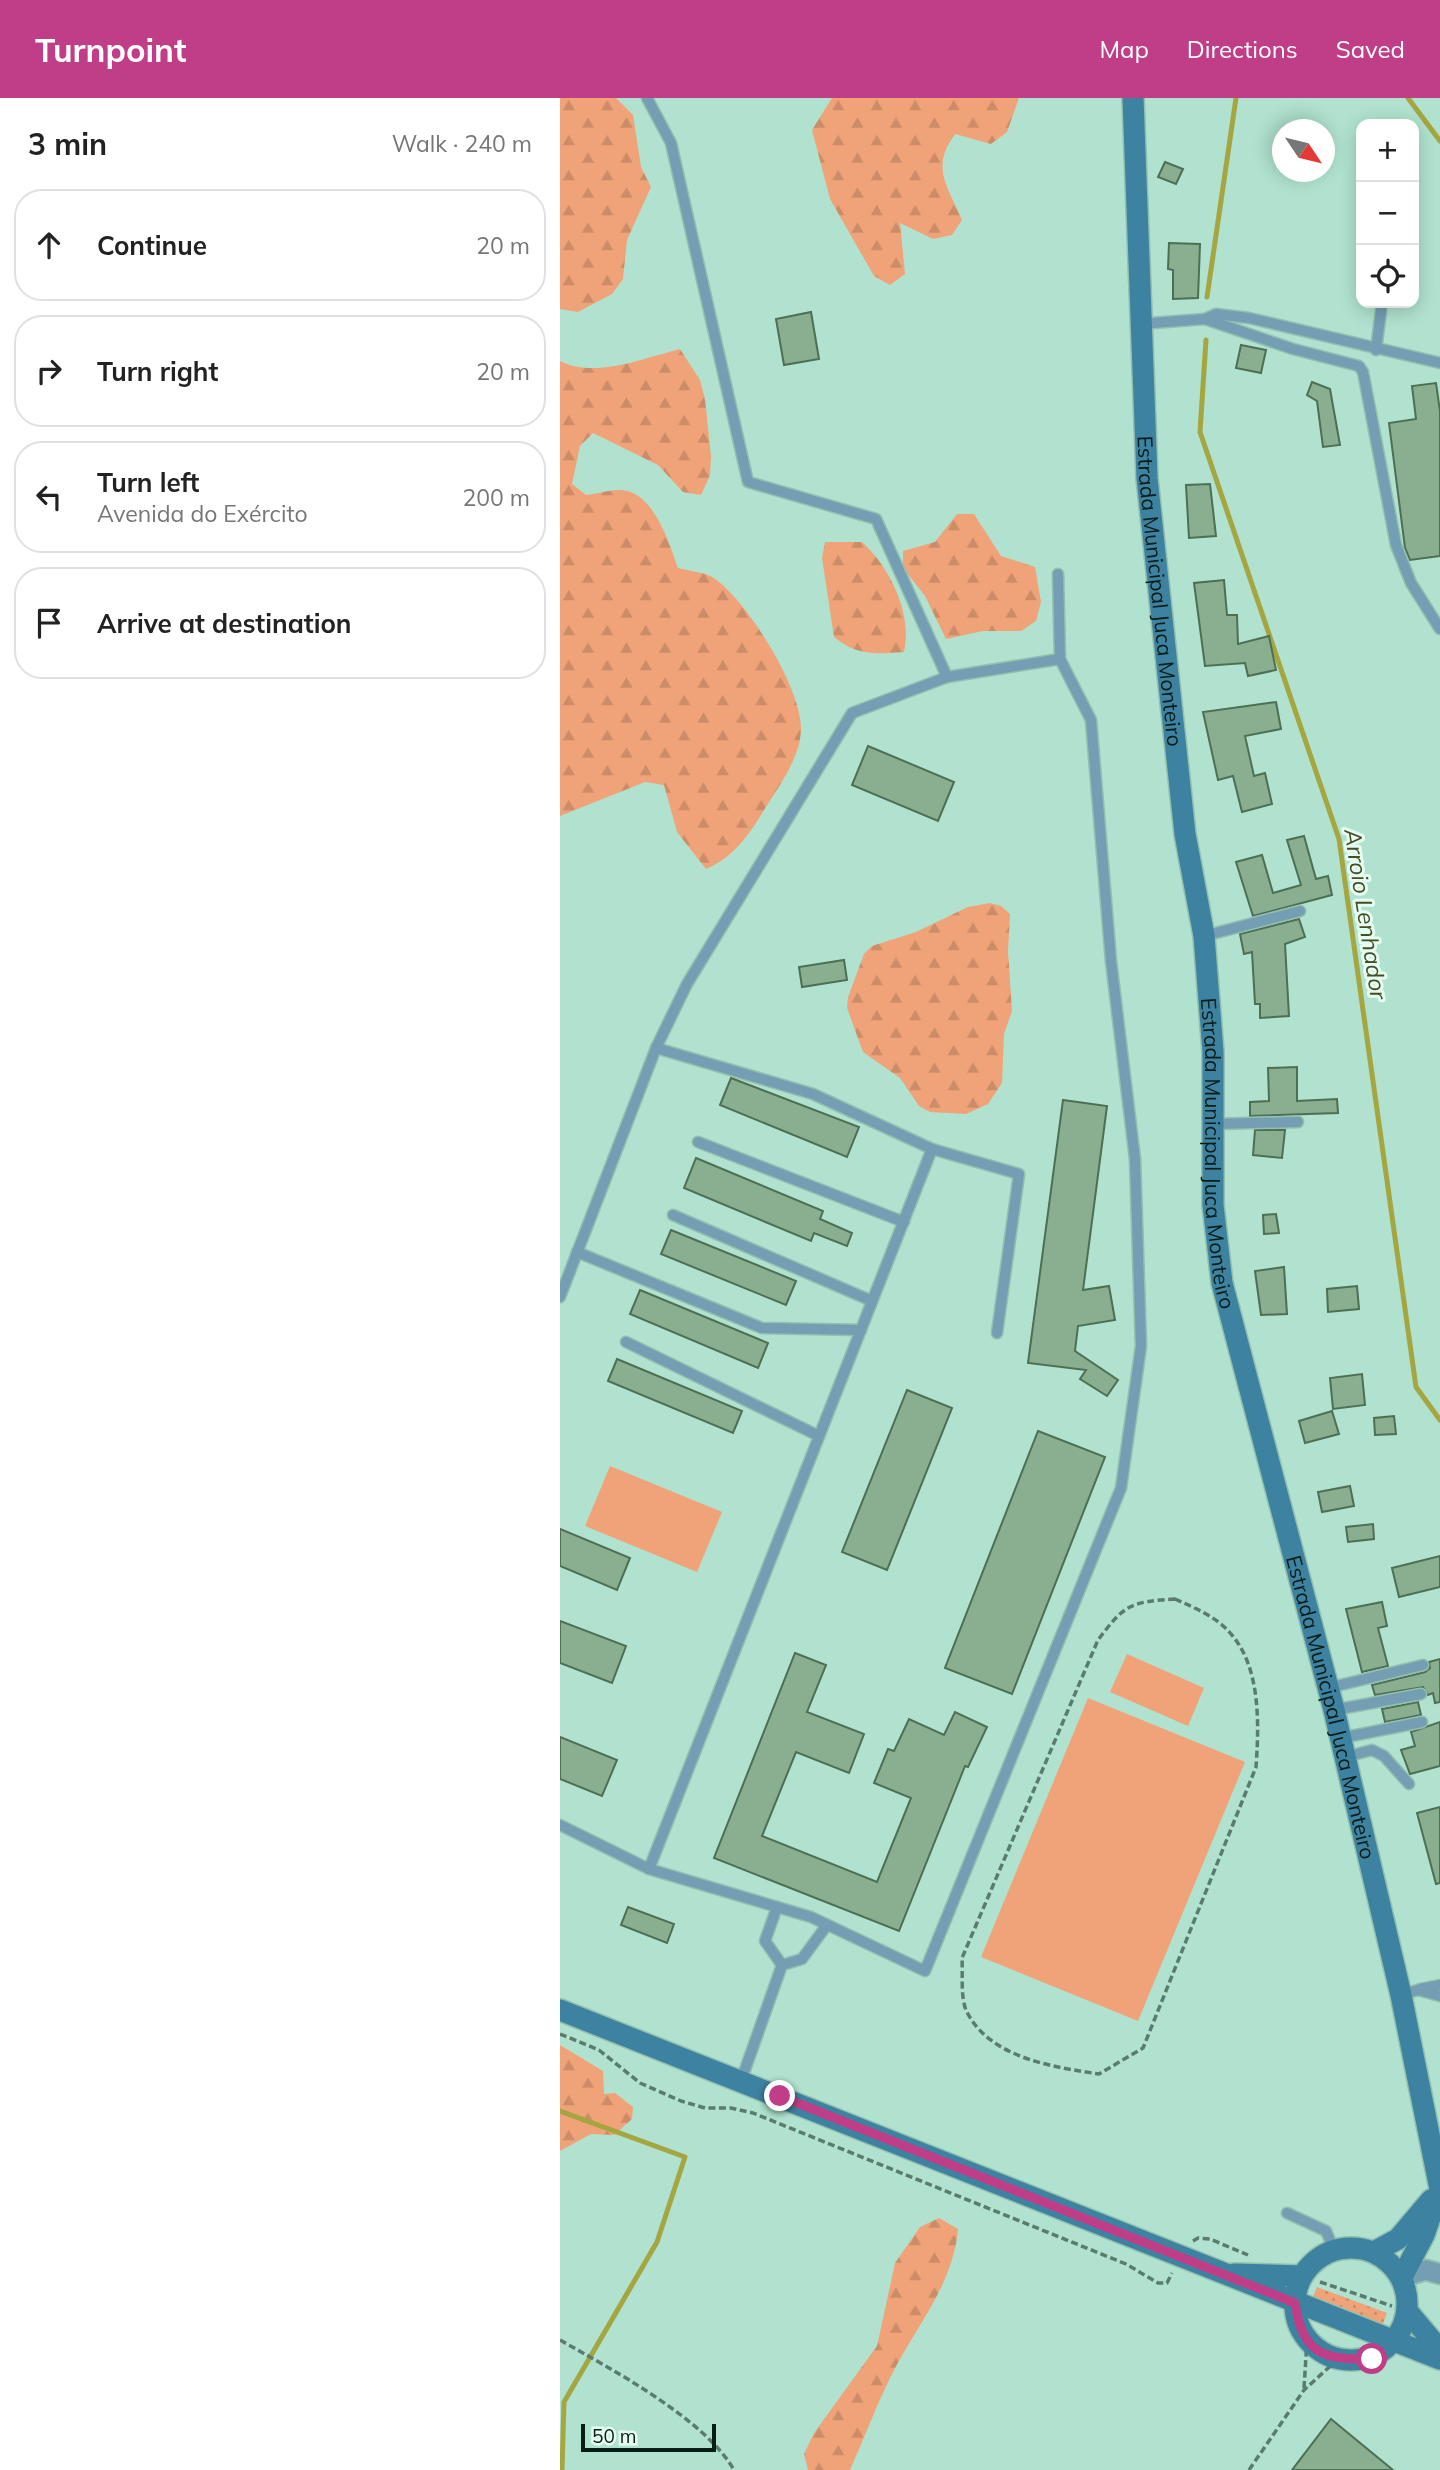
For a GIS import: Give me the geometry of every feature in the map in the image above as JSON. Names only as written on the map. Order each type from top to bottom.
[{"type":"street","name":"Estrada Municipal Juca Monteiro","points":[[1133,98],[1139,324],[1148,492],[1185,834],[1203,936],[1213,1052],[1213,1205],[1222,1283],[1327,1688],[1410,1992],[1440,2189]]},
{"type":"street","points":[[560,2010],[1440,2359]]},
{"type":"street","points":[[1374,2252],[1398,2239],[1440,2189]]},
{"type":"street","points":[[1402,2277],[1424,2235],[1440,2189]]},
{"type":"street","points":[[1354,2247],[1374,2252],[1390,2262],[1402,2277],[1408,2294],[1408,2312],[1402,2330],[1372,2359],[1337,2360],[1321,2353],[1307,2340],[1298,2323],[1295,2303],[1302,2276],[1316,2260],[1334,2250],[1354,2247]]},
{"type":"street","points":[[1402,2277],[1426,2270],[1440,2274]]},
{"type":"street","points":[[1222,2274],[1302,2276]]},
{"type":"street","points":[[1408,2312],[1440,2350]]},
{"type":"lane","points":[[647,98],[671,143],[748,482],[876,519],[947,677]]},
{"type":"lane","points":[[1377,350],[1381,308]]},
{"type":"lane","points":[[1139,324],[1205,319],[1216,314],[1249,318],[1440,363]]},
{"type":"lane","points":[[1205,319],[1293,349],[1359,366],[1363,372],[1396,545],[1411,583],[1440,629]]},
{"type":"lane","points":[[560,1825],[649,1869],[777,1907],[827,1925],[925,1971],[1121,1488],[1141,1346],[1135,1159],[1111,961],[1091,720],[1060,659],[1058,573]]},
{"type":"lane","points":[[560,1297],[656,1048],[687,984],[852,713],[947,677],[1060,659]]},
{"type":"lane","points":[[1203,936],[1300,911]]},
{"type":"lane","points":[[656,1048],[813,1094],[932,1149],[1019,1174],[997,1333]]},
{"type":"lane","points":[[1213,1124],[1298,1122]]},
{"type":"lane","points":[[698,1142],[904,1222]]},
{"type":"lane","points":[[649,1869],[932,1149]]},
{"type":"lane","points":[[673,1215],[872,1301]]},
{"type":"lane","points":[[578,1252],[762,1328],[861,1330]]},
{"type":"lane","points":[[626,1342],[819,1436]]},
{"type":"lane","points":[[1327,1688],[1423,1665]]},
{"type":"lane","points":[[1334,1710],[1421,1694]]},
{"type":"lane","points":[[1343,1748],[1422,1722]]},
{"type":"lane","points":[[1343,1748],[1372,1750],[1384,1756],[1409,1784]]},
{"type":"lane","points":[[777,1907],[765,1941],[782,1965]]},
{"type":"lane","points":[[782,1965],[802,1959],[827,1925]]},
{"type":"lane","points":[[741,2081],[782,1965]]},
{"type":"lane","points":[[1410,1992],[1440,1985]]},
{"type":"lane","points":[[1410,1992],[1440,1996]]},
{"type":"lane","points":[[1287,2213],[1326,2231],[1334,2250]]},
{"type":"path","points":[[1175,1600],[1204,1612],[1232,1634],[1251,1673],[1259,1719],[1256,1767],[1143,2048],[1099,2074],[1054,2067],[995,2044],[966,2011],[962,1958],[1098,1640],[1120,1610],[1144,1601],[1175,1600]]},
{"type":"path","points":[[560,2340],[621,2375],[693,2426],[734,2470]]},
{"type":"path","points":[[1304,2390],[1307,2340]]},
{"type":"path","points":[[1249,2470],[1304,2390],[1337,2360]]},
{"type":"green space","points":[[560,98],[616,98],[633,115],[641,167],[651,187],[627,240],[623,279],[612,294],[578,312],[560,309]]},
{"type":"green space","points":[[832,98],[1019,98],[1007,132],[991,144],[955,134],[944,157],[943,167],[947,187],[962,220],[952,235],[933,239],[900,223],[905,274],[890,285],[874,276],[830,199],[812,130]]},
{"type":"green space","points":[[680,349],[700,380],[705,399],[711,457],[710,475],[701,495],[683,492],[658,465],[593,433],[580,446],[572,484],[586,495],[619,490],[631,492],[641,498],[658,519],[678,568],[714,578],[742,605],[770,646],[792,690],[801,728],[793,760],[746,836],[733,852],[706,869],[677,832],[664,785],[645,782],[560,816],[560,361],[574,366],[604,367]]},
{"type":"green space","points":[[957,514],[974,514],[1001,556],[1035,567],[1041,602],[1036,621],[1021,631],[983,631],[946,639],[925,596],[903,568],[903,551],[935,542]]},
{"type":"green space","points":[[825,542],[862,542],[882,565],[897,592],[902,608],[906,638],[904,652],[859,651],[834,637],[822,558]]},
{"type":"green space","points":[[990,903],[1001,906],[1010,914],[1008,951],[1012,1011],[1004,1034],[1002,1083],[988,1104],[966,1114],[930,1112],[919,1106],[900,1078],[863,1052],[847,1008],[848,997],[864,954],[872,946],[916,932],[968,907]]},
{"type":"green space","points":[[610,1466],[722,1512],[697,1572],[585,1526]]},
{"type":"green space","points":[[1127,1654],[1204,1688],[1188,1726],[1110,1692]]},
{"type":"green space","points":[[1088,1698],[1245,1762],[1138,2021],[981,1957]]},
{"type":"green space","points":[[560,2045],[603,2071],[604,2094],[615,2093],[633,2107],[632,2119],[614,2135],[591,2134],[560,2151]]},
{"type":"green space","points":[[939,2218],[958,2229],[949,2269],[932,2306],[891,2376],[850,2470],[808,2470],[804,2454],[814,2433],[877,2346],[895,2263],[920,2227]]},
{"type":"green space","points":[[1317,2287],[1387,2313],[1382,2326],[1312,2299]]},
{"type":"building","points":[[1165,162],[1183,169],[1176,184],[1158,177]]},
{"type":"building","points":[[1169,243],[1200,244],[1198,298],[1173,299],[1173,270],[1168,269]]},
{"type":"building","points":[[811,312],[819,359],[784,365],[776,319]]},
{"type":"building","points":[[1241,345],[1266,350],[1261,373],[1236,368]]},
{"type":"building","points":[[1312,382],[1330,389],[1340,445],[1323,447],[1317,401],[1307,395]]},
{"type":"building","points":[[1436,383],[1440,411],[1440,556],[1410,560],[1405,548],[1389,423],[1416,419],[1412,386]]},
{"type":"building","points":[[1210,484],[1216,536],[1189,538],[1186,485]]},
{"type":"building","points":[[1224,580],[1227,615],[1237,615],[1238,644],[1269,636],[1276,670],[1248,676],[1245,663],[1205,666],[1194,583]]},
{"type":"building","points":[[1276,702],[1281,729],[1245,736],[1254,776],[1265,773],[1272,804],[1242,812],[1233,776],[1218,780],[1203,712]]},
{"type":"building","points":[[868,746],[954,782],[938,821],[852,785]]},
{"type":"building","points":[[1304,836],[1316,879],[1328,876],[1332,895],[1253,916],[1236,862],[1262,855],[1273,893],[1301,885],[1287,840]]},
{"type":"building","points":[[1299,919],[1305,937],[1285,944],[1289,1016],[1260,1018],[1260,1004],[1255,1004],[1252,952],[1244,954],[1240,934]]},
{"type":"building","points":[[844,960],[847,980],[802,987],[799,967]]},
{"type":"building","points":[[1297,1067],[1297,1101],[1337,1099],[1338,1113],[1250,1116],[1250,1102],[1269,1101],[1268,1068]]},
{"type":"building","points":[[731,1078],[859,1127],[847,1157],[720,1105]]},
{"type":"building","points":[[1063,1100],[1107,1106],[1083,1290],[1109,1286],[1115,1320],[1078,1326],[1075,1351],[1118,1380],[1107,1396],[1080,1379],[1086,1370],[1028,1363]]},
{"type":"building","points":[[1255,1130],[1285,1130],[1282,1158],[1253,1155]]},
{"type":"building","points":[[696,1158],[823,1211],[820,1219],[852,1233],[847,1246],[814,1233],[811,1241],[684,1188]]},
{"type":"building","points":[[1276,1214],[1279,1233],[1264,1234],[1263,1215]]},
{"type":"building","points":[[671,1230],[796,1281],[786,1305],[661,1254]]},
{"type":"building","points":[[1284,1267],[1287,1314],[1261,1315],[1255,1271]]},
{"type":"building","points":[[1357,1286],[1359,1309],[1328,1312],[1327,1289]]},
{"type":"building","points":[[640,1290],[768,1343],[758,1368],[630,1314]]},
{"type":"building","points":[[617,1359],[742,1411],[733,1433],[608,1381]]},
{"type":"building","points":[[1362,1374],[1365,1405],[1333,1409],[1330,1378]]},
{"type":"building","points":[[907,1390],[952,1408],[887,1570],[842,1552]]},
{"type":"building","points":[[1332,1411],[1339,1434],[1305,1443],[1299,1421]]},
{"type":"building","points":[[1394,1416],[1396,1434],[1375,1435],[1374,1418]]},
{"type":"building","points":[[1038,1431],[1105,1457],[1012,1694],[945,1668]]},
{"type":"building","points":[[1350,1486],[1354,1506],[1322,1512],[1318,1492]]},
{"type":"building","points":[[1373,1524],[1374,1539],[1348,1542],[1346,1527]]},
{"type":"building","points":[[560,1529],[630,1558],[617,1590],[560,1566]]},
{"type":"building","points":[[1440,1556],[1440,1587],[1399,1597],[1392,1568]]},
{"type":"building","points":[[1382,1602],[1387,1626],[1378,1628],[1388,1666],[1362,1672],[1346,1609]]},
{"type":"building","points":[[560,1621],[626,1646],[612,1683],[560,1663]]},
{"type":"building","points":[[795,1653],[826,1665],[807,1712],[864,1734],[849,1773],[796,1752],[762,1836],[877,1882],[911,1798],[874,1783],[888,1749],[894,1751],[909,1719],[944,1735],[955,1712],[987,1727],[968,1767],[965,1766],[899,1931],[714,1858]]},
{"type":"building","points":[[1440,1659],[1440,1702],[1435,1703],[1433,1693],[1428,1695],[1423,1687],[1375,1695],[1372,1685],[1425,1672],[1430,1668],[1429,1662]]},
{"type":"building","points":[[1418,1702],[1421,1715],[1385,1722],[1382,1709]]},
{"type":"building","points":[[1440,1722],[1440,1766],[1410,1774],[1401,1750],[1415,1746],[1411,1732]]},
{"type":"building","points":[[560,1737],[617,1760],[602,1796],[560,1779]]},
{"type":"building","points":[[1440,1807],[1440,1883],[1436,1884],[1417,1813]]},
{"type":"building","points":[[628,1907],[674,1924],[667,1943],[621,1925]]},
{"type":"building","points":[[1331,2419],[1393,2470],[1292,2470]]},
{"type":"waterway","name":"Arroio Lenhador","points":[[1207,297],[1236,98]]},
{"type":"waterway","points":[[1408,98],[1440,141]]},
{"type":"waterway","name":"Arroio Lenhador","points":[[1206,340],[1200,432],[1339,839],[1416,1387],[1440,1420]]},
{"type":"waterway","points":[[560,2111],[685,2157],[657,2242],[564,2402],[562,2470]]},
{"type":"route","points":[[780,2096],[1295,2303],[1298,2323],[1307,2340],[1321,2353],[1337,2360],[1372,2359]]}]
